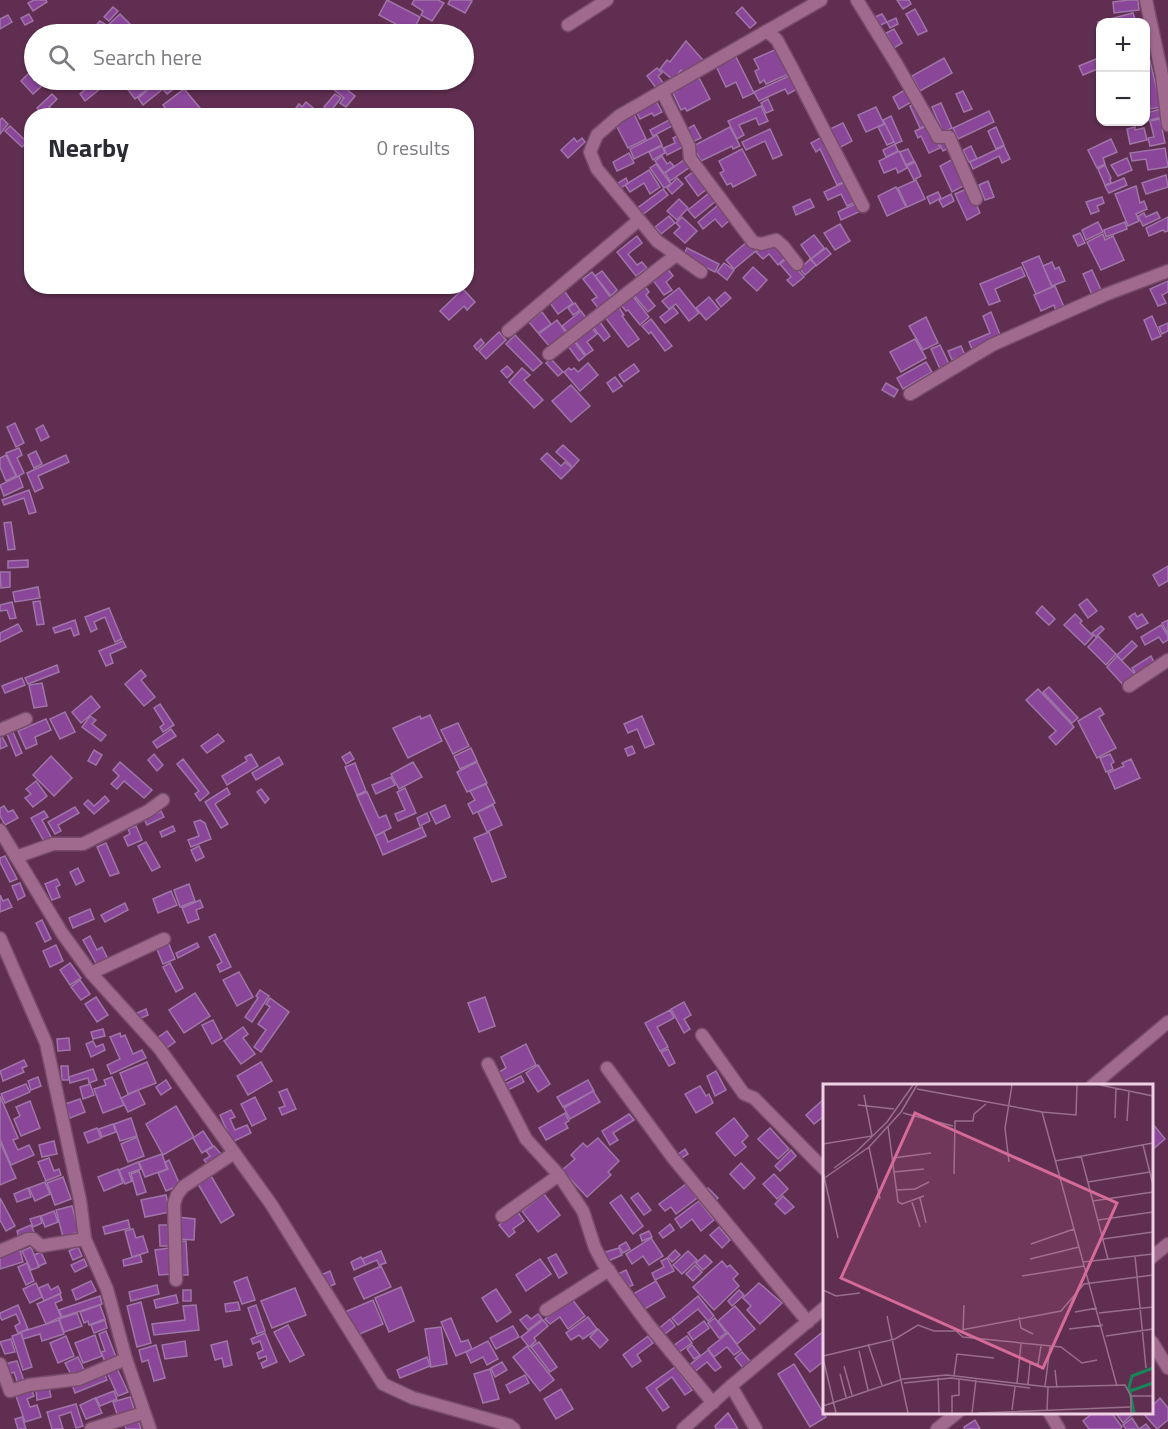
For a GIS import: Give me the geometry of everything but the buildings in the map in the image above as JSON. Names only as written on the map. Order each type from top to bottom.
[{"type":"street","points":[[568,25],[607,0]]},
{"type":"street","points":[[701,272],[657,241],[597,169],[590,152],[597,135],[619,116],[821,0]]},
{"type":"street","points":[[856,0],[938,137],[949,138],[976,200]]},
{"type":"street","points":[[1146,0],[1162,75],[1168,125]]},
{"type":"street","points":[[767,31],[777,40],[863,206]]},
{"type":"street","points":[[662,91],[689,146],[690,158],[721,202],[753,242],[760,244],[776,240],[797,264]]},
{"type":"street","points":[[508,331],[639,220]]},
{"type":"street","points":[[549,354],[676,255]]},
{"type":"street","points":[[910,393],[992,345],[1107,294],[1168,271]]},
{"type":"street","points":[[1129,686],[1168,660]]},
{"type":"street","points":[[0,730],[26,719]]},
{"type":"street","points":[[16,857],[53,844],[83,844],[148,812],[164,800]]},
{"type":"street","points":[[0,830],[62,933],[91,973],[159,1048],[271,1204],[383,1384],[413,1398],[509,1425],[514,1429]]},
{"type":"street","points":[[0,938],[46,1043],[80,1200],[85,1239],[107,1289],[126,1359],[150,1429]]},
{"type":"street","points":[[91,973],[164,939]]},
{"type":"street","points":[[1094,1084],[1168,1022]]},
{"type":"street","points":[[702,1035],[744,1094],[754,1098],[823,1167]]},
{"type":"street","points":[[488,1064],[526,1139],[559,1175],[584,1210],[595,1248],[603,1263],[648,1324],[713,1403]]},
{"type":"street","points":[[607,1068],[673,1158],[808,1322]]},
{"type":"street","points":[[176,1280],[174,1204],[177,1195],[183,1187],[234,1153]]},
{"type":"street","points":[[502,1216],[559,1175]]},
{"type":"street","points":[[0,1251],[28,1239],[33,1239],[41,1246],[85,1239]]},
{"type":"street","points":[[1153,1256],[1168,1244]]},
{"type":"street","points":[[546,1310],[609,1270]]},
{"type":"street","points":[[683,1429],[823,1310]]},
{"type":"street","points":[[1153,1344],[1168,1368]]},
{"type":"street","points":[[0,1364],[10,1391],[29,1385],[79,1379],[126,1359]]},
{"type":"street","points":[[731,1386],[756,1429]]},
{"type":"street","points":[[91,1429],[144,1413]]},
{"type":"street","points":[[937,1429],[957,1414]]},
{"type":"street","points":[[1050,1414],[1059,1429]]}]
